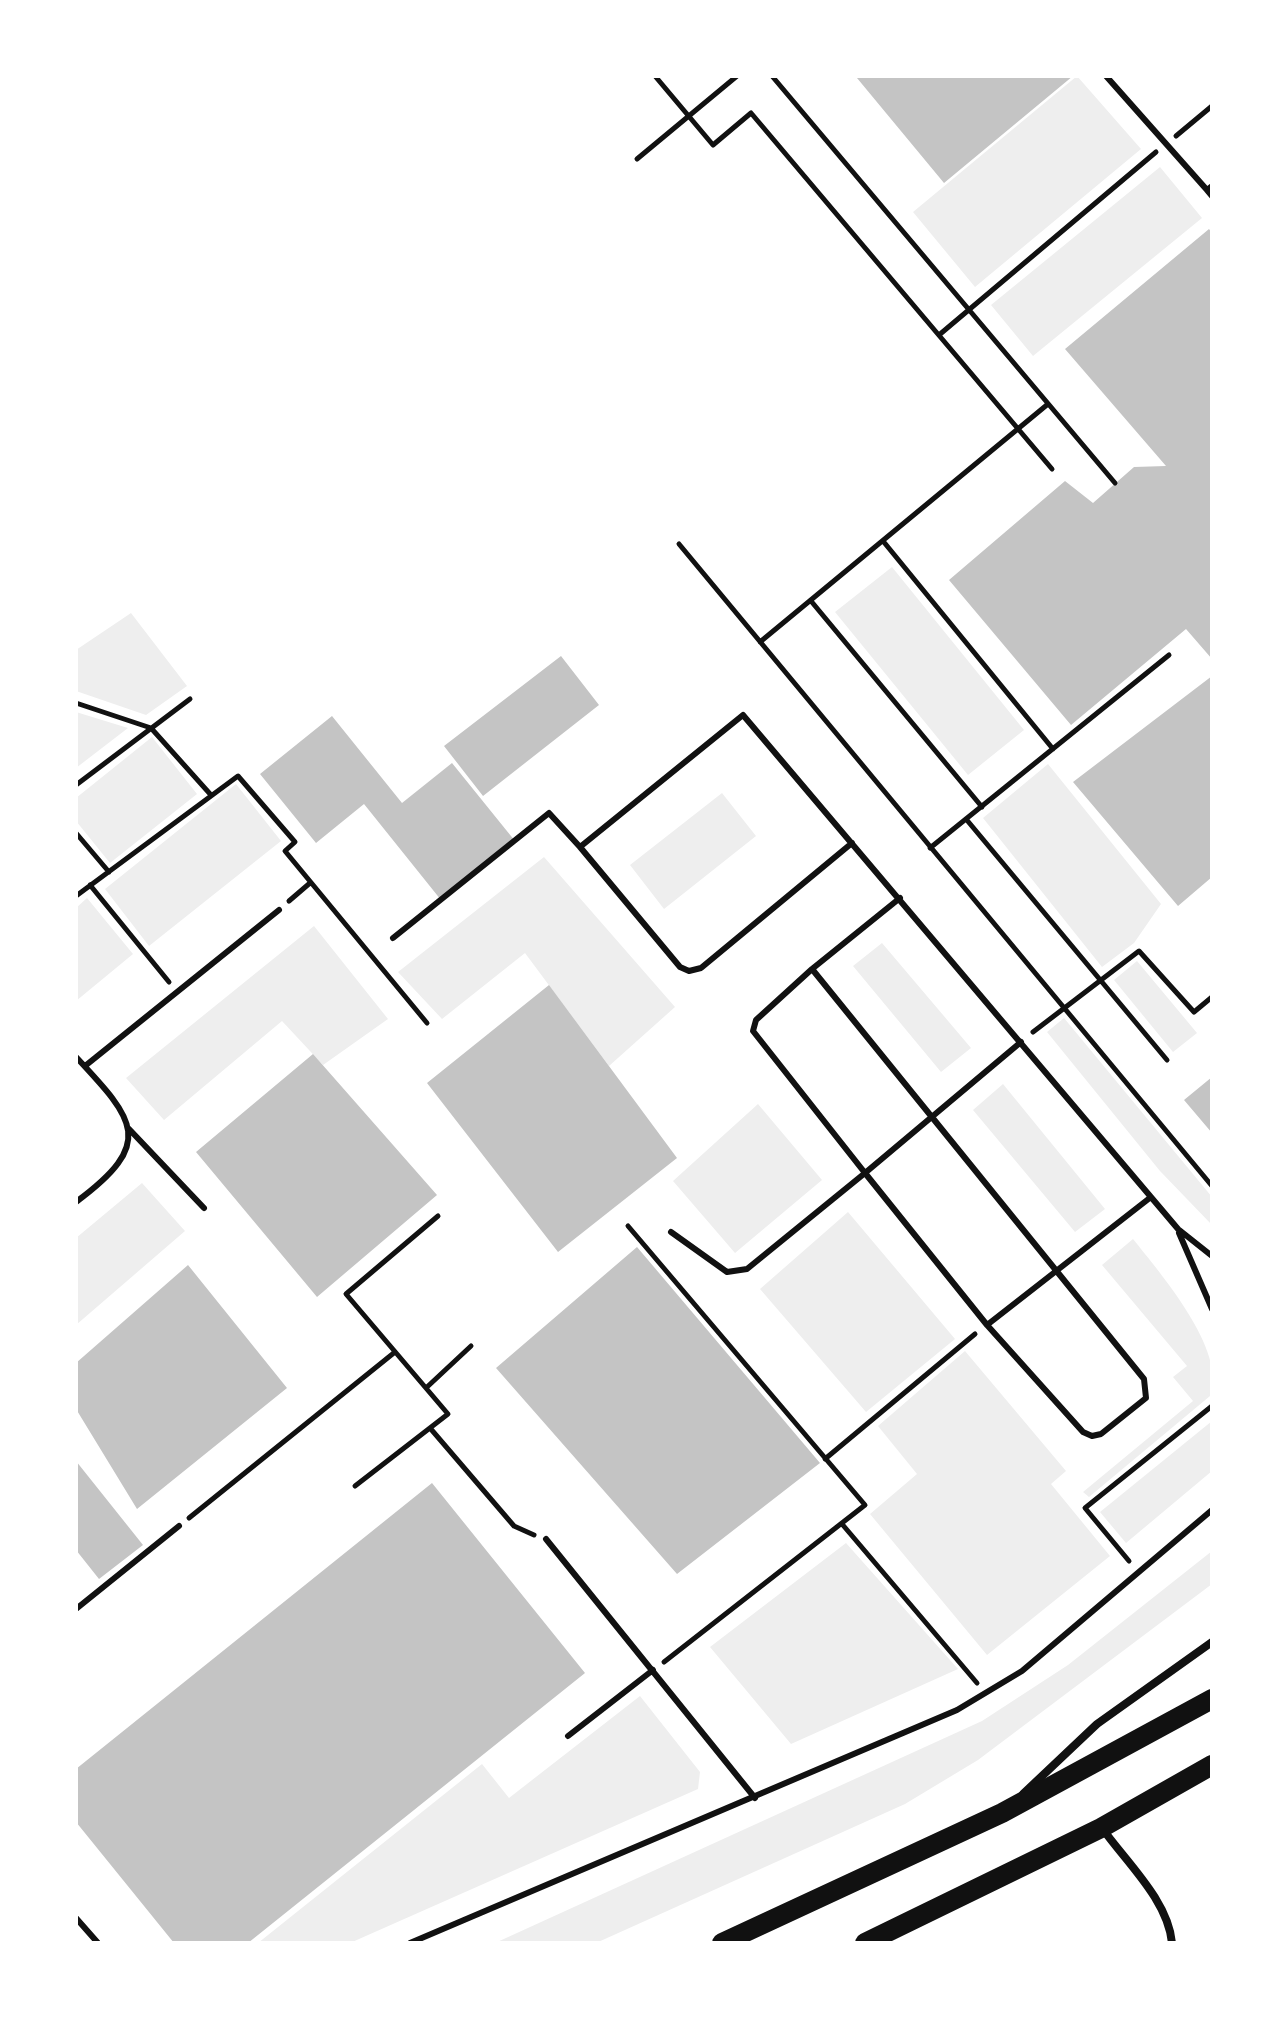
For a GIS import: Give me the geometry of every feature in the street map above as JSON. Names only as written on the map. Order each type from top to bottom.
[{"type":"main road","points":[[722,1943],[1002,1813],[1212,1699]]},
{"type":"main road","points":[[865,1943],[1101,1828],[1212,1765]]},
{"type":"street","points":[[1002,1813],[1097,1724],[1212,1642]]},
{"type":"street","points":[[1101,1828],[1156,1902],[1165,1918],[1172,1943]]},
{"type":"lane","points":[[1106,76],[1210,191]]},
{"type":"lane","points":[[580,847],[743,715],[1178,1229],[1212,1256]]},
{"type":"lane","points":[[393,938],[549,813],[680,967],[689,971],[701,968],[852,843]]},
{"type":"lane","points":[[812,969],[1144,1379],[1148,1389],[1146,1398],[1101,1434],[1092,1436],[1083,1432],[987,1325],[757,1041],[753,1031],[756,1020],[812,969],[900,898]]},
{"type":"lane","points":[[85,1066],[279,910]]},
{"type":"lane","points":[[671,1232],[727,1272],[747,1269],[1021,1042]]},
{"type":"lane","points":[[76,1057],[118,1102],[129,1129],[204,1208]]},
{"type":"lane","points":[[76,1202],[124,1158],[129,1129]]},
{"type":"lane","points":[[987,1325],[1151,1197]]},
{"type":"lane","points":[[1178,1229],[1212,1309]]},
{"type":"lane","points":[[410,1943],[957,1710],[1022,1671],[1212,1510]]},
{"type":"lane","points":[[76,1609],[179,1526]]},
{"type":"lane","points":[[546,1539],[755,1798]]},
{"type":"lane","points":[[568,1736],[653,1670]]},
{"type":"lane","points":[[76,1918],[98,1943]]},
{"type":"path","points":[[655,76],[713,145],[751,113],[1052,469]]},
{"type":"path","points":[[772,76],[1115,483]]},
{"type":"path","points":[[637,159],[733,77]]},
{"type":"path","points":[[939,335],[1212,106]]},
{"type":"path","points":[[760,642],[1048,404]]},
{"type":"path","points":[[883,541],[1053,749]]},
{"type":"path","points":[[679,544],[1212,1186]]},
{"type":"path","points":[[811,601],[982,807]]},
{"type":"path","points":[[930,848],[1169,655]]},
{"type":"path","points":[[76,785],[190,699]]},
{"type":"path","points":[[76,703],[151,728],[211,795]]},
{"type":"path","points":[[76,896],[238,776],[295,842],[285,851],[427,1023]]},
{"type":"path","points":[[966,819],[1167,1060]]},
{"type":"path","points":[[76,833],[109,872]]},
{"type":"path","points":[[279,910],[310,883]]},
{"type":"path","points":[[90,885],[177,992]]},
{"type":"path","points":[[1021,1042],[1139,951],[1194,1012],[1212,997]]},
{"type":"path","points":[[355,1486],[448,1414],[346,1294],[438,1216]]},
{"type":"path","points":[[628,1226],[865,1505],[653,1670]]},
{"type":"path","points":[[825,1459],[987,1325]]},
{"type":"path","points":[[426,1388],[471,1346]]},
{"type":"path","points":[[179,1526],[395,1352]]},
{"type":"path","points":[[1138,1572],[1085,1508],[1212,1406]]},
{"type":"path","points":[[430,1428],[514,1526],[546,1539]]},
{"type":"path","points":[[842,1524],[985,1693]]},
{"type":"shaded area","points":[[1077,76],[1141,149],[975,287],[913,212]]},
{"type":"shaded area","points":[[1160,167],[1202,218],[1033,356],[991,305]]},
{"type":"shaded area","points":[[892,567],[1024,730],[968,775],[835,612]]},
{"type":"shaded area","points":[[131,613],[187,686],[146,715],[76,691],[76,650]]},
{"type":"shaded area","points":[[76,712],[128,728],[76,768]]},
{"type":"shaded area","points":[[152,737],[197,794],[110,863],[76,821],[76,798]]},
{"type":"shaded area","points":[[1048,764],[1161,904],[1134,943],[1102,967],[983,818]]},
{"type":"shaded area","points":[[236,784],[281,841],[149,946],[105,889]]},
{"type":"shaded area","points":[[722,793],[756,836],[664,909],[630,865]]},
{"type":"shaded area","points":[[544,857],[675,1007],[609,1066],[525,953],[442,1019],[398,972]]},
{"type":"shaded area","points":[[87,898],[133,954],[76,1001],[76,908]]},
{"type":"shaded area","points":[[314,926],[388,1019],[323,1065],[282,1021],[164,1120],[126,1078]]},
{"type":"shaded area","points":[[882,943],[971,1048],[941,1072],[853,966]]},
{"type":"shaded area","points":[[1137,961],[1197,1033],[1173,1052],[1114,980]]},
{"type":"shaded area","points":[[1064,1018],[1212,1197],[1212,1225],[1160,1171],[1047,1032]]},
{"type":"shaded area","points":[[1003,1084],[1105,1209],[1075,1232],[973,1110]]},
{"type":"shaded area","points":[[758,1104],[822,1180],[735,1253],[673,1181]]},
{"type":"shaded area","points":[[142,1183],[185,1231],[76,1325],[76,1238]]},
{"type":"shaded area","points":[[848,1212],[955,1339],[866,1412],[760,1289]]},
{"type":"shaded area","points":[[1133,1239],[1174,1292],[1201,1336],[1213,1378],[1210,1396],[1089,1497],[1083,1492],[1193,1401],[1173,1377],[1187,1366],[1102,1265]]},
{"type":"shaded area","points":[[965,1351],[1066,1471],[1051,1484],[1110,1556],[987,1655],[870,1514],[917,1474],[878,1426]]},
{"type":"shaded area","points":[[1212,1421],[1212,1471],[1126,1543],[1100,1512]]},
{"type":"shaded area","points":[[846,1543],[958,1669],[791,1744],[710,1647]]},
{"type":"shaded area","points":[[1212,1551],[1212,1584],[978,1760],[905,1804],[596,1943],[495,1943],[982,1721],[1068,1665]]},
{"type":"shaded area","points":[[640,1696],[700,1772],[698,1789],[350,1943],[258,1943],[482,1764],[509,1798]]},
{"type":"building","points":[[1073,76],[944,183],[857,78]]},
{"type":"building","points":[[1209,229],[1212,233],[1212,659],[1186,629],[1071,725],[949,580],[1065,481],[1093,503],[1134,467],[1166,466],[1065,349]]},
{"type":"building","points":[[561,656],[599,705],[483,796],[444,746]]},
{"type":"building","points":[[1212,676],[1212,877],[1178,906],[1073,782]]},
{"type":"building","points":[[332,716],[402,803],[452,763],[515,841],[441,900],[364,804],[316,843],[260,774]]},
{"type":"building","points":[[549,985],[677,1158],[558,1252],[427,1083]]},
{"type":"building","points":[[313,1054],[437,1195],[317,1297],[196,1152]]},
{"type":"building","points":[[1212,1077],[1212,1133],[1184,1100]]},
{"type":"building","points":[[637,1247],[820,1463],[677,1574],[496,1368]]},
{"type":"building","points":[[188,1265],[287,1388],[137,1509],[76,1409],[76,1363]]},
{"type":"building","points":[[76,1461],[143,1545],[99,1579],[76,1550]]},
{"type":"building","points":[[432,1483],[585,1673],[248,1943],[174,1943],[76,1822],[76,1769]]}]
